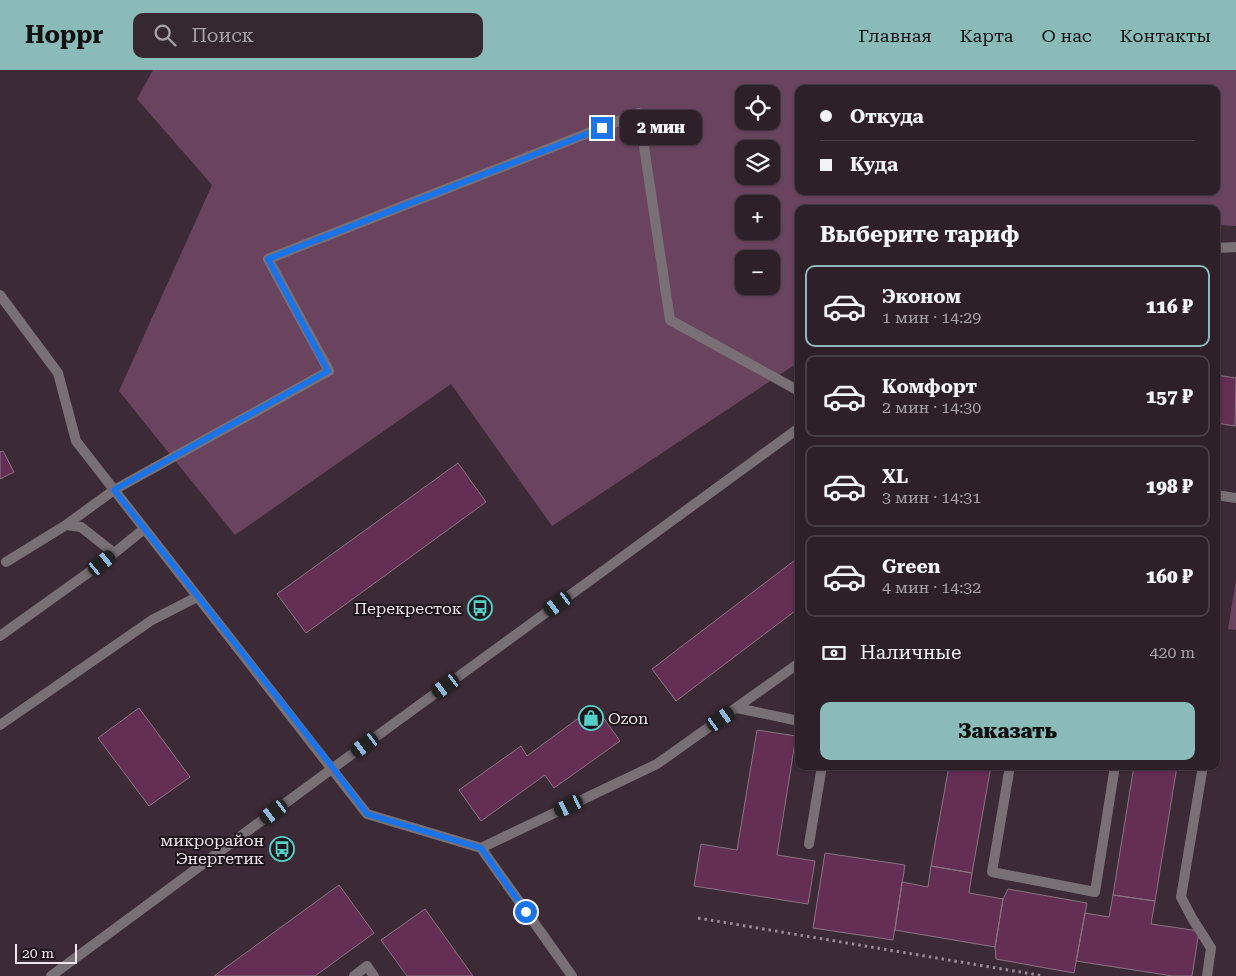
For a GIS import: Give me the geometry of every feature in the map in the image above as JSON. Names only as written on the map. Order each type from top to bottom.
[{"type":"street","points":[[6,562],[66,525],[114,490],[328,371],[268,259],[639,113],[670,320],[795,389]]},
{"type":"street","points":[[1220,248],[1236,247]]},
{"type":"street","points":[[0,295],[58,373],[76,441],[367,814],[481,848],[572,976]]},
{"type":"street","points":[[51,976],[795,431]]},
{"type":"street","points":[[1220,496],[1236,498]]},
{"type":"street","points":[[66,525],[81,527],[114,553]]},
{"type":"street","points":[[0,636],[144,529]]},
{"type":"street","points":[[0,725],[152,620],[197,597]]},
{"type":"street","points":[[481,848],[657,764],[795,666]]},
{"type":"street","points":[[737,708],[795,720]]},
{"type":"street","points":[[809,844],[821,770]]},
{"type":"street","points":[[1009,770],[992,872],[1095,892],[1114,770]]},
{"type":"street","points":[[1202,770],[1182,896],[1192,918],[1211,948],[1207,976]]},
{"type":"street","points":[[354,976],[367,966],[374,976]]},
{"type":"path","points":[[698,918],[1044,976]]},
{"type":"shaded area","points":[[153,70],[1236,70],[1236,226],[1220,225],[1220,205],[795,205],[795,365],[552,526],[451,384],[235,535],[119,391],[212,185],[137,99]]},
{"type":"shaded area","points":[[1236,580],[1236,630],[1228,629]]},
{"type":"building","points":[[1220,376],[1236,378],[1235,426],[1220,424]]},
{"type":"building","points":[[3,451],[14,472],[0,479],[0,452]]},
{"type":"building","points":[[458,463],[486,502],[306,633],[277,594]]},
{"type":"building","points":[[795,560],[795,611],[676,701],[652,669]]},
{"type":"building","points":[[595,706],[620,741],[554,788],[545,775],[481,821],[459,790],[521,746],[527,756]]},
{"type":"building","points":[[139,708],[190,777],[149,806],[98,738]]},
{"type":"building","points":[[757,730],[795,736],[777,855],[815,861],[808,904],[694,886],[701,844],[737,850]]},
{"type":"building","points":[[948,770],[990,770],[972,873],[931,866]]},
{"type":"building","points":[[1133,770],[1176,770],[1155,901],[1113,895]]},
{"type":"building","points":[[825,853],[905,865],[893,940],[813,928]]},
{"type":"building","points":[[931,866],[972,873],[969,893],[1003,899],[995,947],[895,930],[902,882],[928,887]]},
{"type":"building","points":[[339,885],[374,933],[315,976],[214,976]]},
{"type":"building","points":[[1008,889],[1087,903],[1074,973],[996,959],[995,947],[1003,899]]},
{"type":"building","points":[[1113,895],[1155,901],[1151,924],[1199,931],[1192,976],[1173,976],[1076,961],[1085,913],[1109,917]]},
{"type":"building","points":[[425,909],[473,976],[407,976],[381,940]]},
{"type":"place","name":"Перекресток","points":[[480,608]]},
{"type":"place","name":"Ozon","points":[[591,718]]},
{"type":"place","name":"микрорайон Энергетик","points":[[282,849]]},
{"type":"route","points":[[526,912],[481,848],[367,814],[333,768],[114,490],[328,371],[268,259],[602,128]]}]
